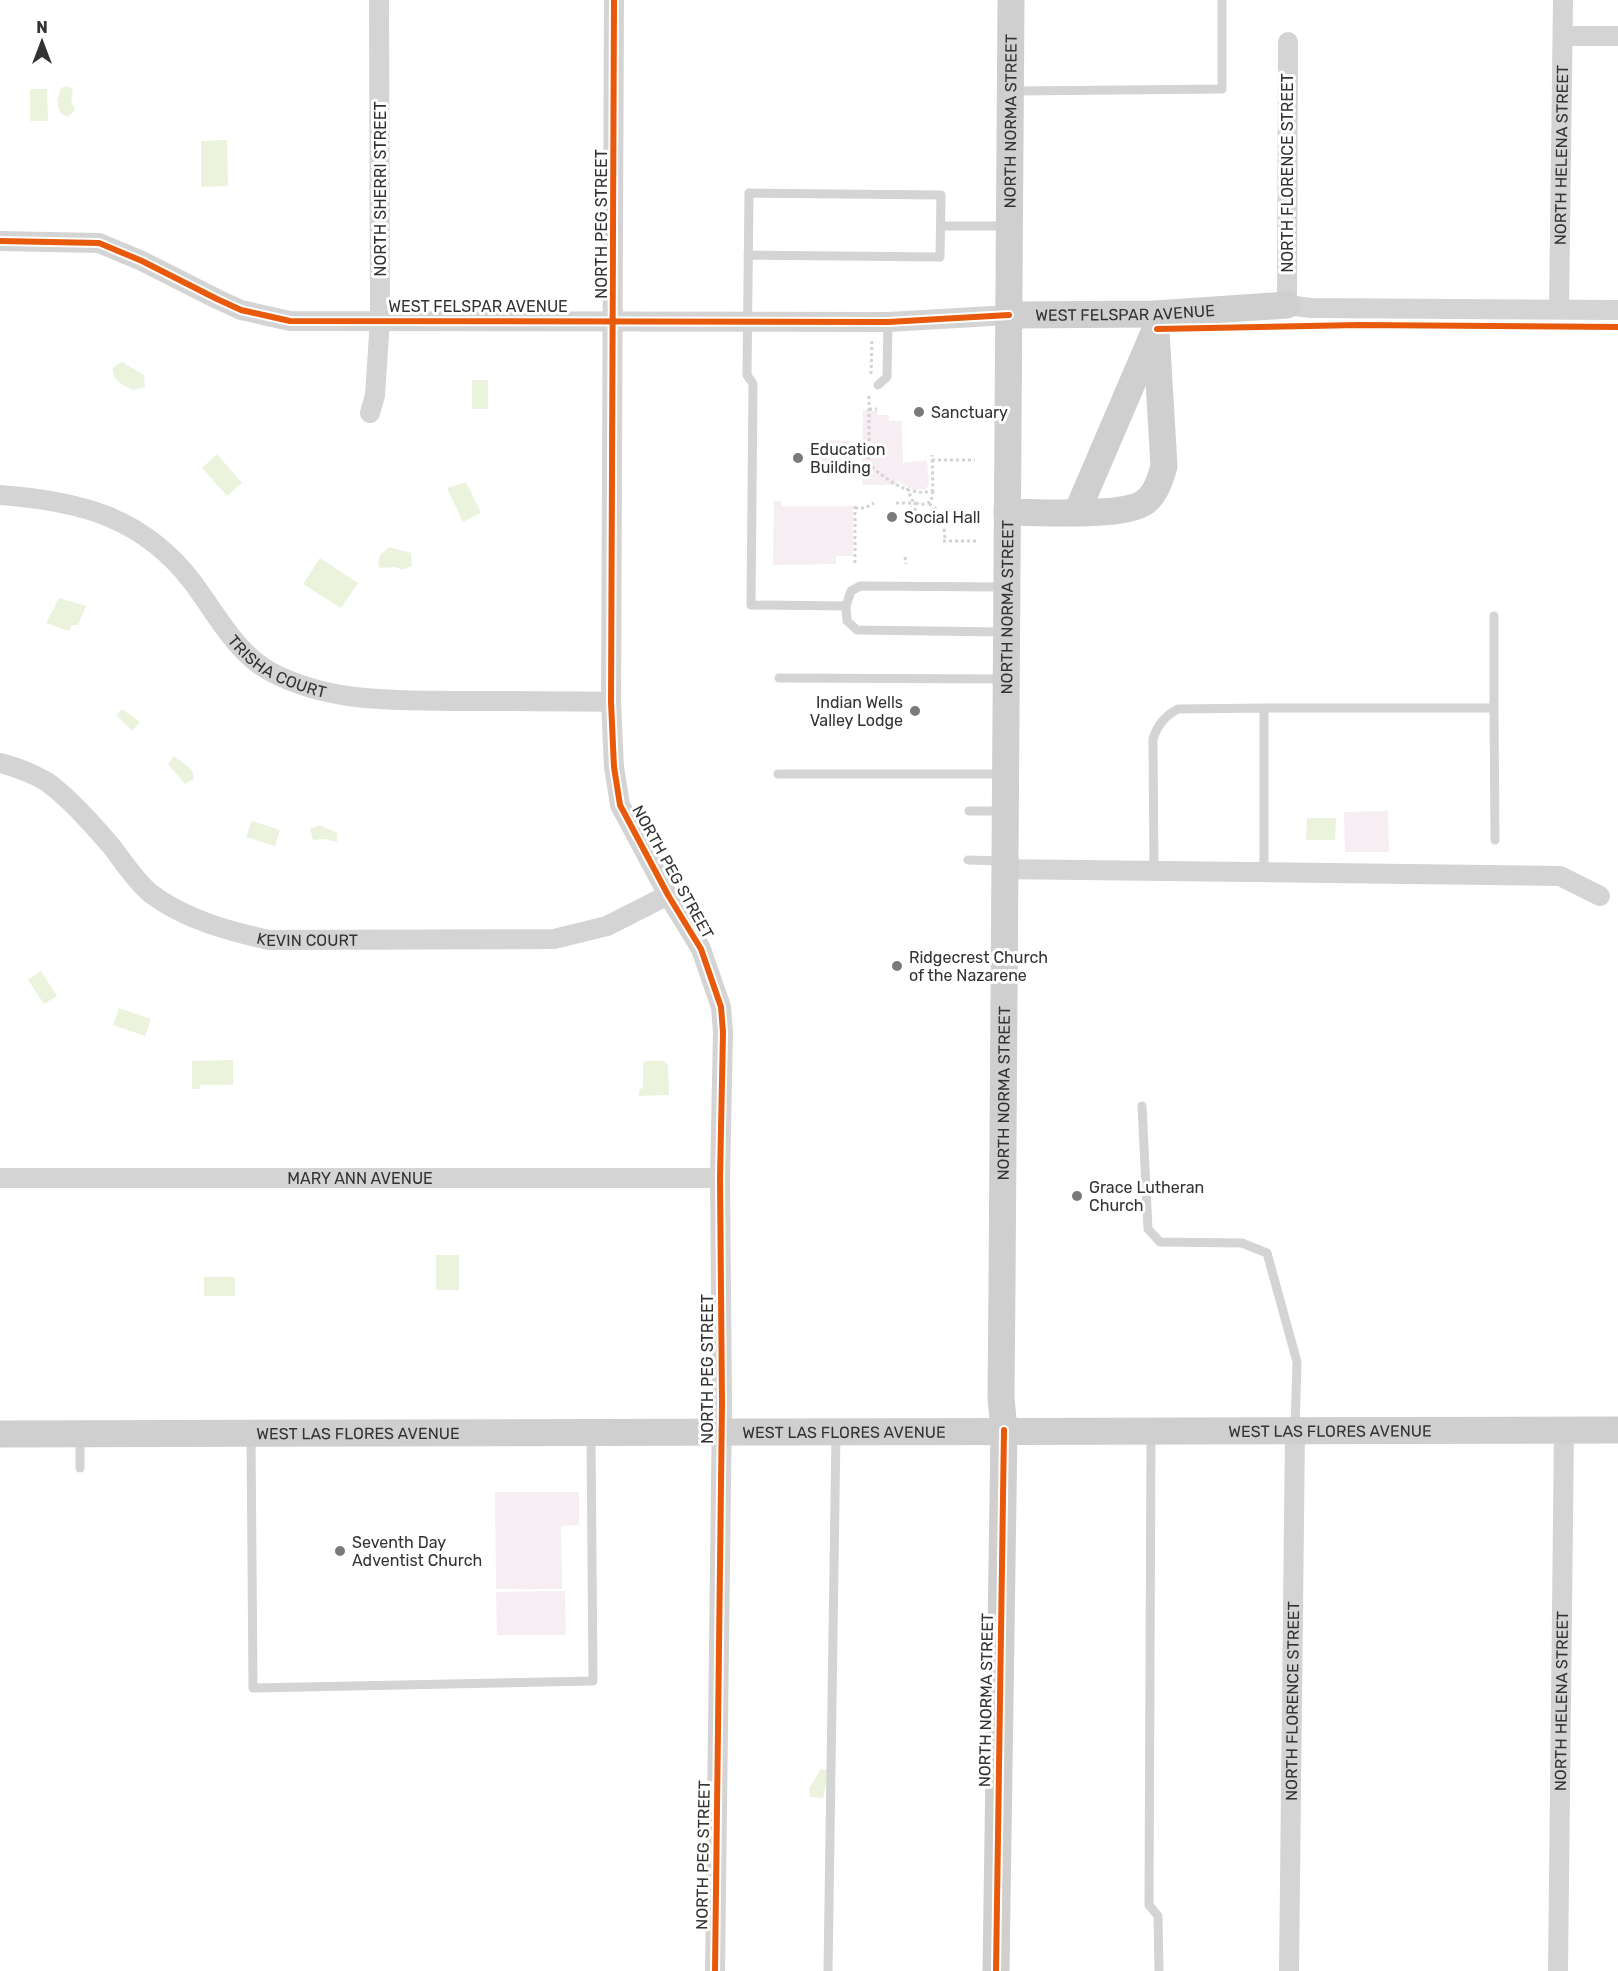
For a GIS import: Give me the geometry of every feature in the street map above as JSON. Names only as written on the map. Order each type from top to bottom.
[{"type":"main road","name":"NORTH NORMA STREET","points":[[996,1971],[1004,1430],[1001,1398],[1011,0]]},
{"type":"main road","name":"WEST FELSPAR AVENUE","points":[[1009,315],[1156,320],[1287,305]]},
{"type":"main road","points":[[1007,512],[1077,512],[1134,507],[1146,502],[1161,480],[1164,441],[1156,320]]},
{"type":"main road","points":[[1077,512],[1156,320]]},
{"type":"main road","name":"WEST LAS FLORES AVENUE","points":[[0,1434],[1618,1430]]},
{"type":"street","name":"NORTH SHERRI STREET","points":[[370,413],[375,395],[380,320],[379,0]]},
{"type":"street","name":"NORTH PEG STREET","points":[[615,0],[611,702],[614,767],[620,805],[668,895],[701,949],[721,1007],[723,1063],[720,1178],[721,1431],[715,1971]]},
{"type":"street","name":"NORTH HELENA STREET","points":[[1559,309],[1563,0]]},
{"type":"street","points":[[1563,36],[1618,36]]},
{"type":"street","name":"NORTH FLORENCE STREET","points":[[1287,305],[1288,42]]},
{"type":"street","name":"WEST FELSPAR AVENUE","points":[[0,241],[99,243],[142,261],[241,310],[290,321],[888,321],[1009,315]]},
{"type":"street","name":"WEST FELSPAR AVENUE","points":[[1287,305],[1311,308],[1618,310]]},
{"type":"street","name":"TRISHA COURT","points":[[0,495],[50,499],[89,508],[126,522],[157,545],[183,571],[238,644],[269,671],[307,688],[348,697],[390,700],[611,702]]},
{"type":"street","name":"KEVIN COURT","points":[[0,763],[46,782],[87,820],[135,878],[152,894],[191,916],[229,931],[269,940],[554,939],[607,926],[668,895]]},
{"type":"street","points":[[1005,865],[1154,870],[1560,876],[1600,896]]},
{"type":"street","name":"MARY ANN AVENUE","points":[[0,1178],[720,1178]]},
{"type":"street","name":"NORTH FLORENCE STREET","points":[[1289,1971],[1295,1430]]},
{"type":"street","name":"NORTH HELENA STREET","points":[[1558,1971],[1564,1430]]},
{"type":"lane","points":[[1011,91],[1222,89],[1222,0]]},
{"type":"lane","points":[[748,255],[940,256],[941,195],[749,193],[748,255],[748,321],[747,375],[753,384],[751,605],[846,606]]},
{"type":"lane","points":[[941,226],[1010,226]]},
{"type":"lane","points":[[878,385],[887,377],[888,321]]},
{"type":"lane","points":[[1007,587],[860,586],[851,591],[846,606],[847,621],[857,630],[1007,632]]},
{"type":"lane","points":[[1494,616],[1495,840]]},
{"type":"lane","points":[[778,678],[1006,679]]},
{"type":"lane","points":[[1264,708],[1264,872]]},
{"type":"lane","points":[[1154,870],[1153,739],[1158,726],[1167,715],[1179,709],[1494,708]]},
{"type":"lane","points":[[778,774],[1005,774]]},
{"type":"lane","points":[[969,811],[1005,811]]},
{"type":"lane","points":[[968,860],[1005,865]]},
{"type":"lane","points":[[1143,1106],[1148,1229],[1161,1242],[1242,1243],[1267,1252],[1297,1362],[1295,1430]]},
{"type":"lane","points":[[1151,1430],[1149,1905],[1158,1916],[1159,1971]]},
{"type":"lane","points":[[251,1434],[253,1688],[593,1682],[591,1431]]},
{"type":"lane","points":[[828,1971],[836,1431]]},
{"type":"lane","points":[[80,1434],[80,1468]]},
{"type":"path","points":[[872,340],[872,364]]},
{"type":"path","points":[[877,409],[869,409],[869,463],[907,489],[919,493],[933,490]]},
{"type":"path","points":[[863,437],[869,437]]},
{"type":"path","points":[[929,504],[933,500],[932,458],[975,460]]},
{"type":"path","points":[[907,489],[915,503],[915,526]]},
{"type":"path","points":[[855,564],[855,507],[865,508],[874,503]]},
{"type":"path","points":[[896,503],[929,504],[937,509],[945,530],[944,542],[976,541]]},
{"type":"path","points":[[910,521],[915,521]]},
{"type":"path","points":[[905,557],[906,564]]},
{"type":"shaded area","points":[[67,86],[73,89],[71,102],[75,110],[68,117],[60,113],[57,100],[61,88]]},
{"type":"shaded area","points":[[30,89],[47,89],[48,121],[30,121]]},
{"type":"shaded area","points":[[227,140],[228,186],[201,187],[201,141]]},
{"type":"shaded area","points":[[122,362],[144,375],[145,387],[133,390],[116,379],[113,367]]},
{"type":"shaded area","points":[[472,380],[488,380],[488,409],[472,409]]},
{"type":"shaded area","points":[[863,410],[877,411],[877,415],[889,415],[889,421],[902,421],[903,463],[927,460],[929,484],[926,489],[913,490],[897,481],[896,485],[862,485]]},
{"type":"shaded area","points":[[815,440],[851,441],[851,475],[815,475]]},
{"type":"shaded area","points":[[217,454],[242,483],[227,496],[202,468]]},
{"type":"shaded area","points":[[466,482],[481,513],[463,522],[447,488]]},
{"type":"shaded area","points":[[774,501],[781,501],[781,506],[853,506],[853,556],[836,556],[836,564],[773,565]]},
{"type":"shaded area","points":[[389,547],[411,553],[412,566],[402,570],[396,567],[380,568],[378,564],[380,555]]},
{"type":"shaded area","points":[[320,558],[358,583],[341,608],[303,584]]},
{"type":"shaded area","points":[[59,598],[86,606],[78,625],[72,625],[69,631],[46,623]]},
{"type":"shaded area","points":[[122,709],[140,722],[132,731],[116,715]]},
{"type":"shaded area","points":[[174,756],[192,770],[194,779],[185,784],[168,764]]},
{"type":"shaded area","points":[[1388,811],[1389,852],[1345,852],[1344,812]]},
{"type":"shaded area","points":[[1307,818],[1336,818],[1335,840],[1306,840]]},
{"type":"shaded area","points":[[252,821],[280,830],[275,846],[246,837]]},
{"type":"shaded area","points":[[319,825],[337,833],[337,842],[325,839],[313,840],[310,829]]},
{"type":"shaded area","points":[[41,971],[57,996],[44,1004],[28,980]]},
{"type":"shaded area","points":[[119,1008],[151,1019],[145,1036],[113,1025]]},
{"type":"shaded area","points":[[233,1060],[233,1085],[200,1085],[200,1089],[192,1089],[192,1061]]},
{"type":"shaded area","points":[[664,1061],[668,1065],[669,1095],[639,1096],[639,1090],[643,1087],[643,1063]]},
{"type":"shaded area","points":[[436,1255],[459,1255],[459,1290],[436,1290]]},
{"type":"shaded area","points":[[204,1277],[235,1277],[235,1296],[204,1296]]},
{"type":"shaded area","points":[[495,1492],[579,1492],[579,1525],[561,1526],[562,1589],[496,1589]]},
{"type":"shaded area","points":[[565,1591],[566,1635],[497,1635],[496,1592]]},
{"type":"shaded area","points":[[821,1769],[829,1770],[823,1798],[810,1797],[809,1789]]},
{"type":"cycle path","points":[[614,0],[611,702],[614,767],[620,805],[668,895],[701,949],[721,1007],[723,1032],[720,1178],[722,1403],[715,1971]]},
{"type":"cycle path","points":[[0,241],[99,243],[142,261],[241,310],[290,321],[888,322],[1009,315]]},
{"type":"cycle path","points":[[1157,329],[1359,325],[1618,327]]},
{"type":"cycle path","points":[[996,1971],[1004,1430]]},
{"type":"place","name":"Sanctuary","points":[[919,412]]},
{"type":"place","name":"Education Building","points":[[798,458]]},
{"type":"place","name":"Social Hall","points":[[892,517]]},
{"type":"place","name":"Indian Wells Valley Lodge","points":[[915,711]]},
{"type":"place","name":"Ridgecrest Church of the Nazarene","points":[[897,966]]},
{"type":"place","name":"Grace Lutheran Church","points":[[1077,1196]]},
{"type":"place","name":"Seventh Day Adventist Church","points":[[340,1551]]}]
